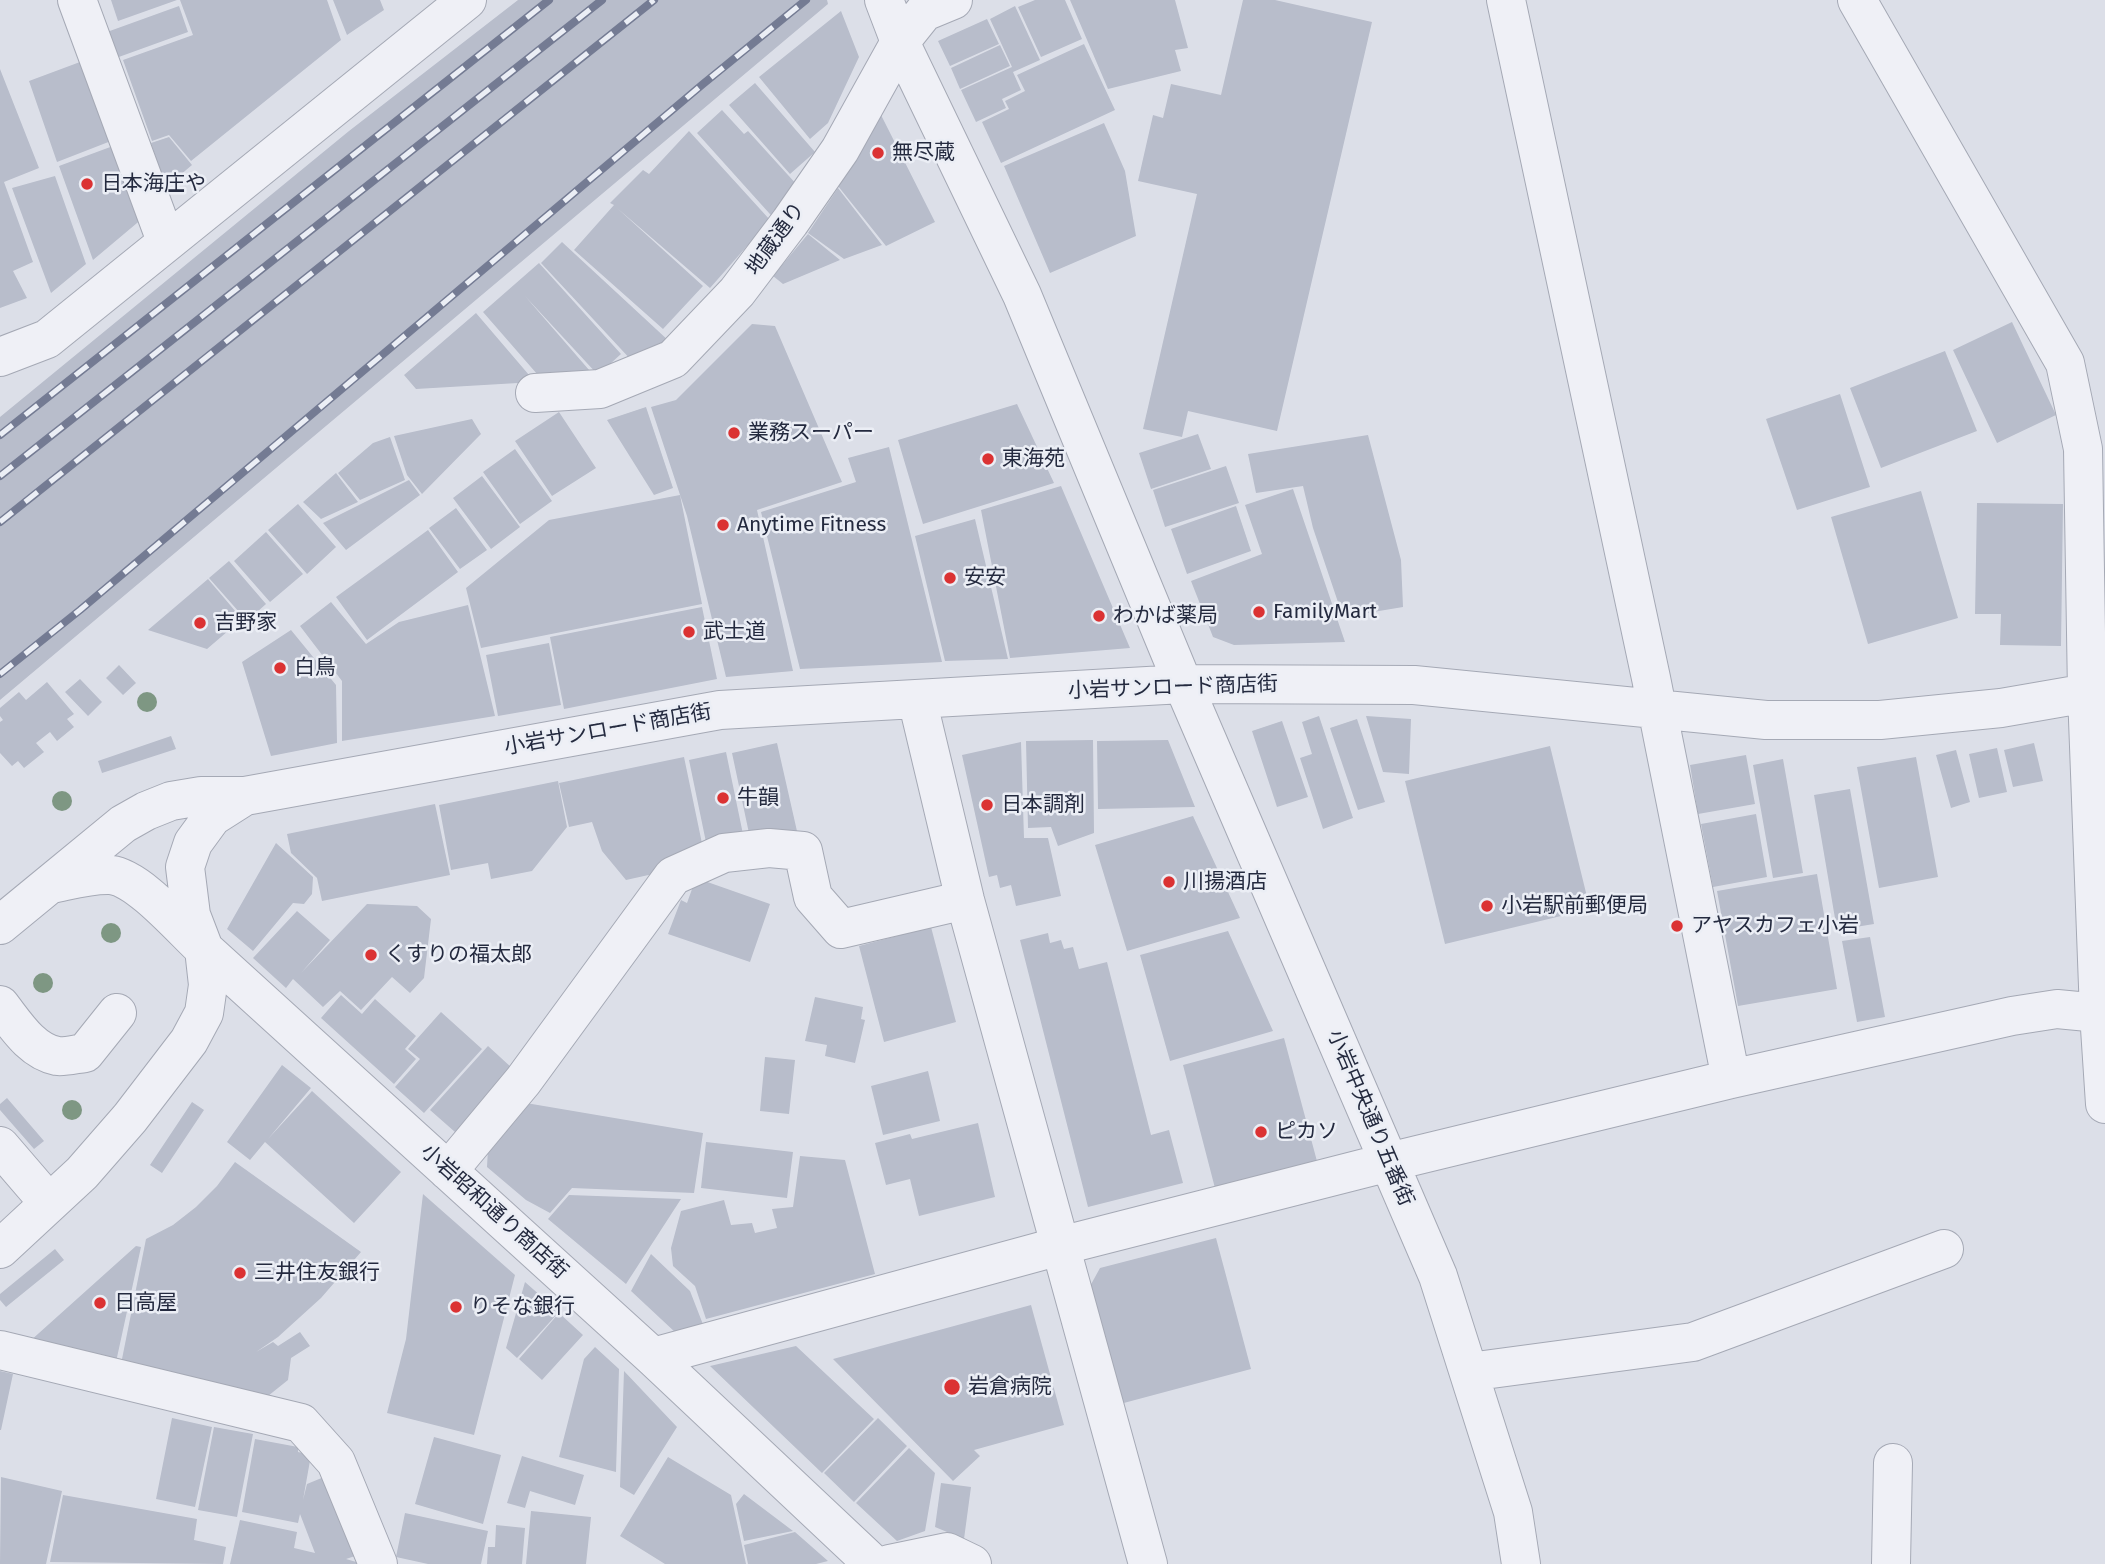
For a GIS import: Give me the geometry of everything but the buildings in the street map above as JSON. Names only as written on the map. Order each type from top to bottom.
[{"type":"street","points":[[77,0],[166,241]]},
{"type":"street","points":[[0,357],[47,339],[467,0]]},
{"type":"street","name":"小岩中央通り五番街","points":[[884,0],[900,42],[1022,295],[1183,684],[1438,1276],[1513,1512],[1521,1564]]},
{"type":"street","name":"地蔵通り","points":[[535,393],[600,389],[673,359],[737,292],[790,222],[840,150],[900,42],[925,12],[953,0]]},
{"type":"street","points":[[1506,0],[1657,710],[1731,1079]]},
{"type":"street","points":[[1857,0],[2065,363],[2083,449],[2096,692],[2105,1104]]},
{"type":"street","name":"小岩サンロード商店街","points":[[245,796],[720,710],[1183,684],[1414,685],[1766,720],[1880,720],[2001,708],[2096,692]]},
{"type":"street","points":[[917,699],[965,900],[1148,1564]]},
{"type":"street","points":[[0,925],[123,824],[146,811],[171,801],[201,796],[245,796]]},
{"type":"street","points":[[0,1249],[82,1173],[130,1118],[189,1041],[204,1013],[208,985],[204,949],[191,915],[185,867],[193,843],[212,817],[245,796]]},
{"type":"street","points":[[448,1171],[523,1081],[673,876],[724,853],[769,848],[803,851],[813,897],[841,929],[965,900]]},
{"type":"street","name":"小岩昭和通り商店街","points":[[47,885],[93,875],[113,875],[134,883],[653,1357],[873,1564]]},
{"type":"street","points":[[0,1006],[33,1044],[59,1057],[85,1053],[117,1013]]},
{"type":"street","points":[[653,1357],[1060,1246],[1731,1079],[2012,1016],[2057,1009],[2102,1014]]},
{"type":"street","points":[[0,1146],[49,1203]]},
{"type":"street","points":[[1469,1372],[1693,1342],[1944,1249]]},
{"type":"street","points":[[0,1350],[301,1423],[336,1462],[378,1564]]},
{"type":"street","points":[[1891,1564],[1893,1463]]},
{"type":"street","points":[[889,1564],[947,1552],[972,1564]]},
{"type":"railway","points":[[0,435],[549,0]]},
{"type":"railway","points":[[0,476],[602,0]]},
{"type":"railway","points":[[0,522],[654,0]]},
{"type":"railway","points":[[0,674],[80,610],[806,0]]},
{"type":"place","name":"無尽蔵","points":[[878,153]]},
{"type":"place","name":"日本海庄や","points":[[87,184]]},
{"type":"place","name":"業務スーパー","points":[[734,433]]},
{"type":"place","name":"東海苑","points":[[988,459]]},
{"type":"place","name":"Anytime Fitness","points":[[723,525]]},
{"type":"place","name":"安安","points":[[950,578]]},
{"type":"place","name":"FamilyMart","points":[[1259,612]]},
{"type":"place","name":"わかば薬局","points":[[1099,616]]},
{"type":"place","name":"吉野家","points":[[200,623]]},
{"type":"place","name":"武士道","points":[[689,632]]},
{"type":"place","name":"白鳥","points":[[280,668]]},
{"type":"place","name":"牛韻","points":[[723,798]]},
{"type":"place","name":"日本調剤","points":[[987,805]]},
{"type":"place","name":"川揚酒店","points":[[1169,882]]},
{"type":"place","name":"小岩駅前郵便局","points":[[1487,906]]},
{"type":"place","name":"アヤスカフェ小岩","points":[[1677,926]]},
{"type":"place","name":"くすりの福太郎","points":[[371,955]]},
{"type":"place","name":"ピカソ","points":[[1261,1132]]},
{"type":"place","name":"三井住友銀行","points":[[240,1273]]},
{"type":"place","name":"日高屋","points":[[100,1303]]},
{"type":"place","name":"りそな銀行","points":[[456,1307]]},
{"type":"place","name":"岩倉病院","points":[[952,1387]]}]
